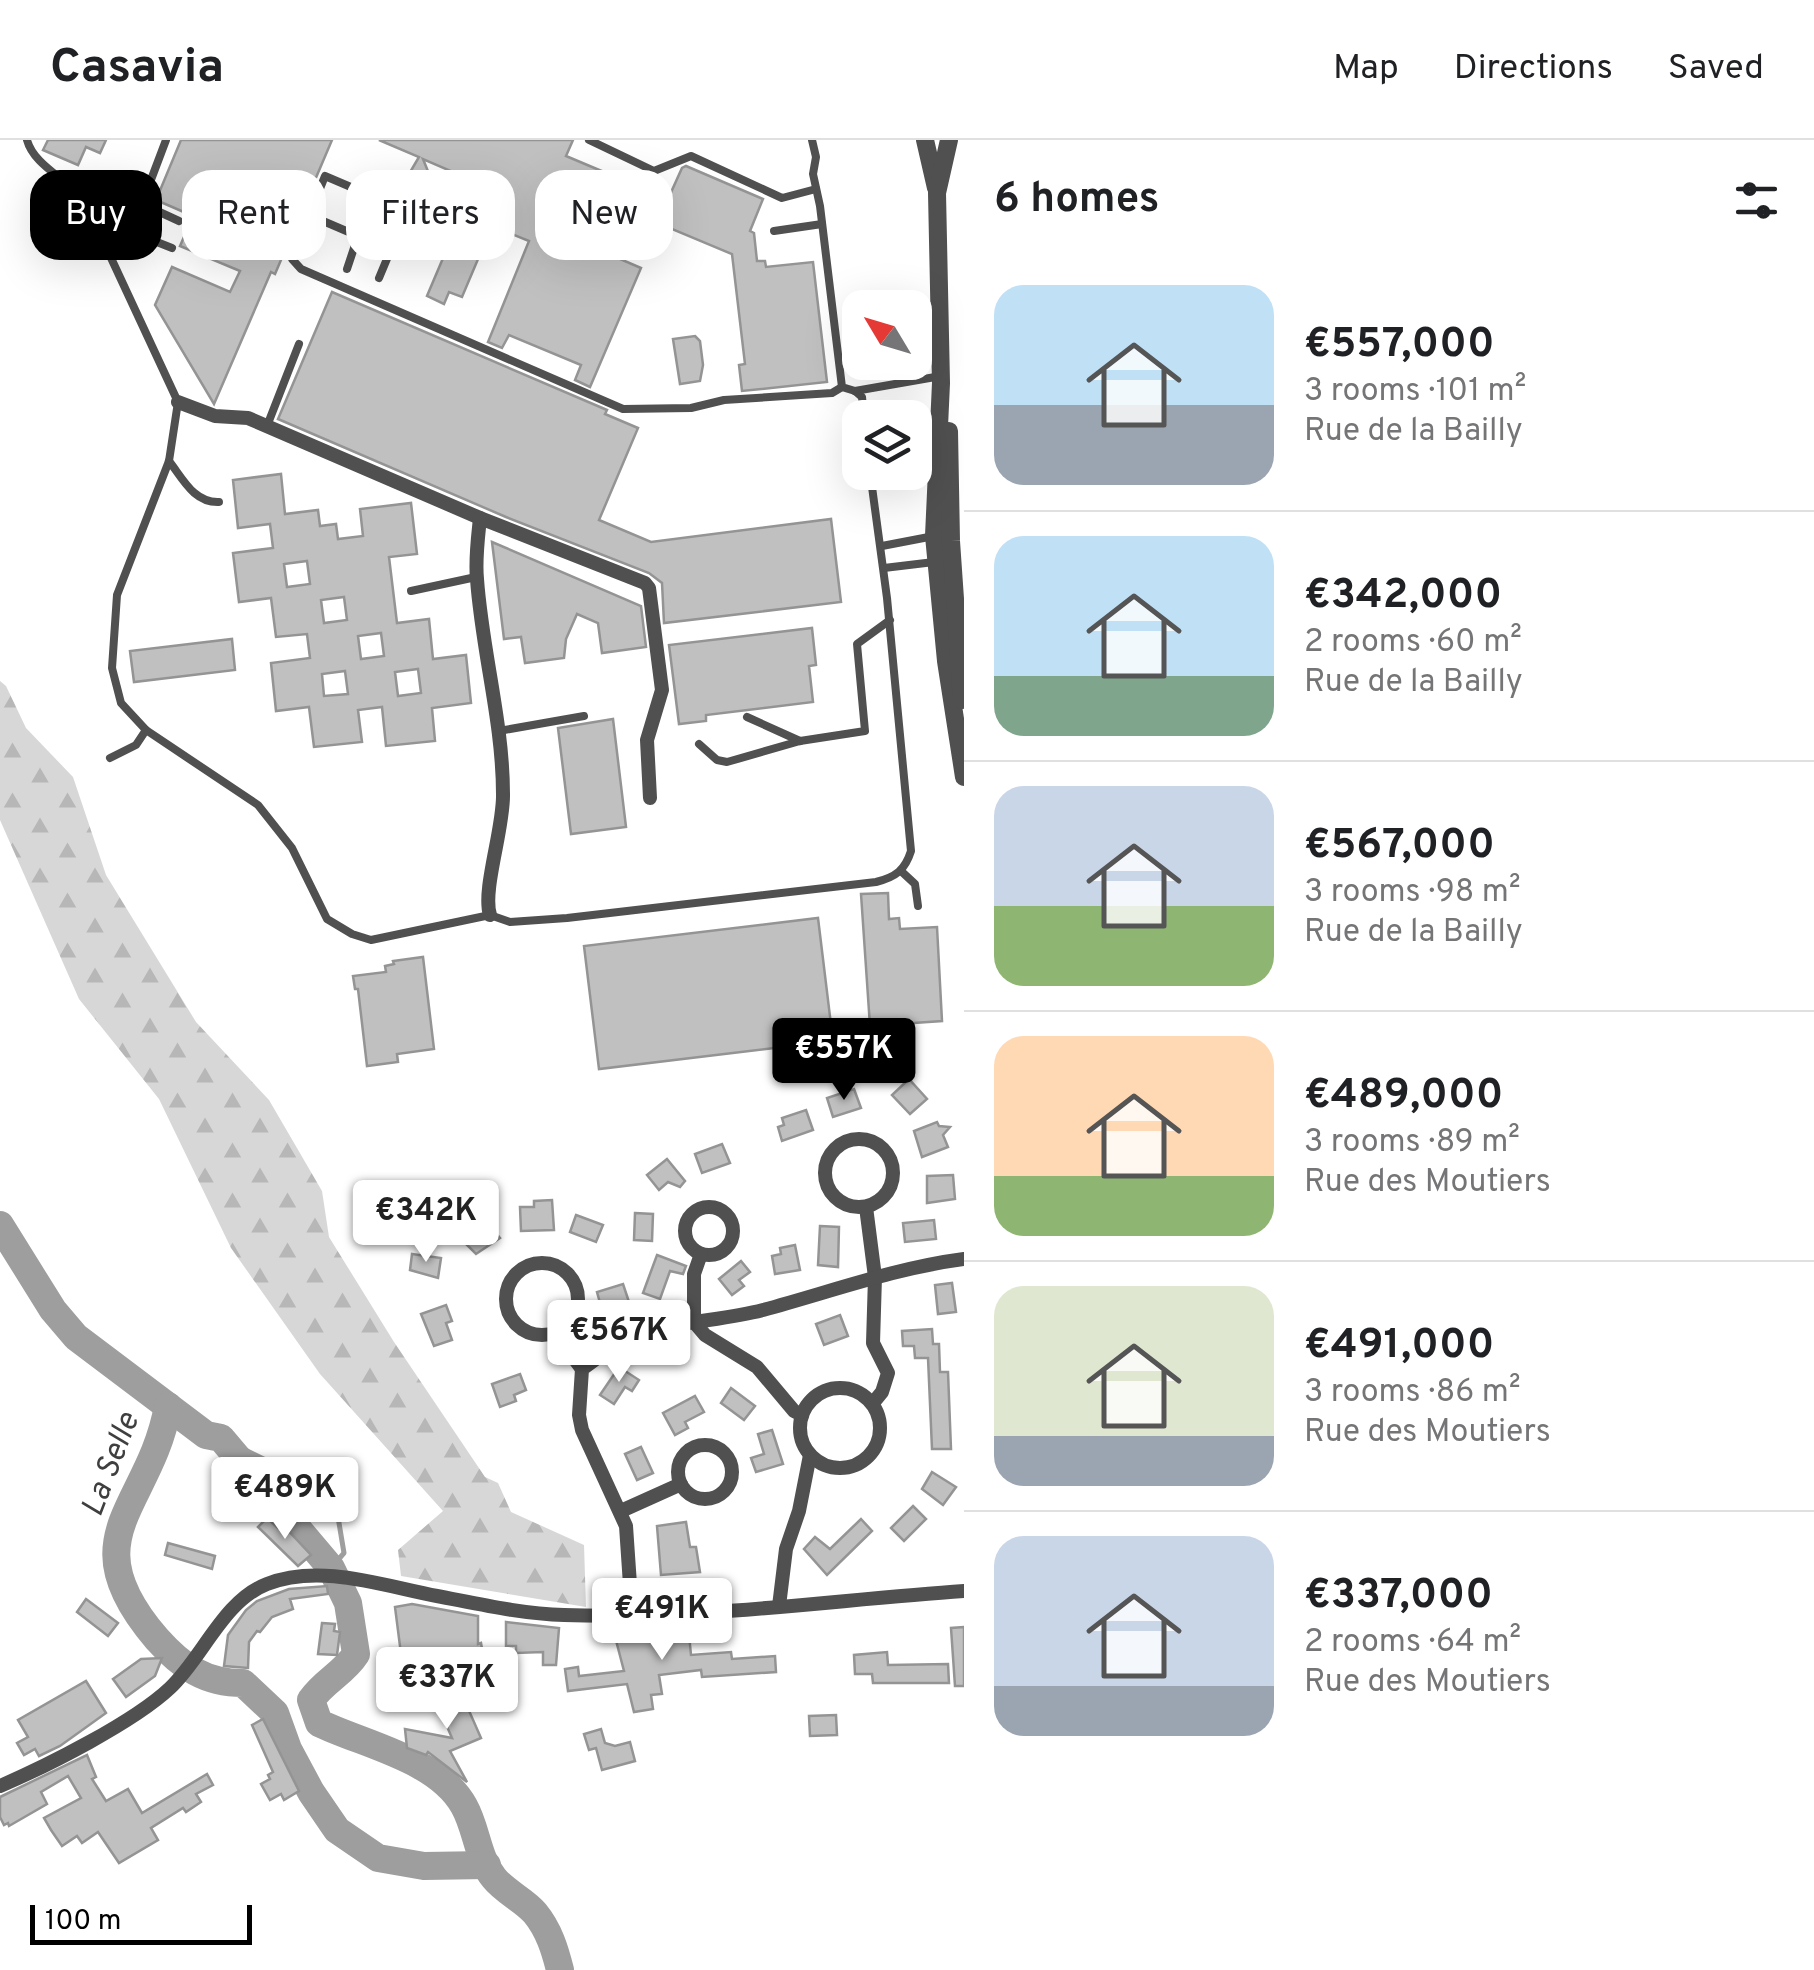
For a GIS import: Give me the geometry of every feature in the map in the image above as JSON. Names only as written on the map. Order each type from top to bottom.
[{"type":"street","points":[[925,140],[937,194],[943,539],[964,766]]},
{"type":"street","points":[[937,194],[949,140]]},
{"type":"street","points":[[178,402],[215,416],[248,418],[480,518],[645,583],[649,588],[662,690],[647,740],[650,798]]},
{"type":"street","points":[[480,518],[476,578],[499,731],[504,796],[486,902],[490,915]]},
{"type":"street","points":[[943,539],[936,562],[964,776]]},
{"type":"street","points":[[848,1141],[870,1141],[880,1146],[892,1164],[891,1186],[885,1196],[866,1207],[854,1207],[834,1197],[825,1177],[830,1155],[848,1141]]},
{"type":"street","points":[[866,1207],[876,1276],[874,1342],[888,1373],[882,1392],[872,1403]]},
{"type":"street","points":[[701,1254],[694,1274],[694,1322],[706,1335],[757,1367],[794,1411],[802,1415]]},
{"type":"street","points":[[582,1369],[635,1336],[694,1322],[728,1320],[876,1276],[964,1259]]},
{"type":"street","points":[[539,1263],[560,1268],[575,1286],[578,1297],[572,1318],[555,1333],[530,1334],[511,1319],[506,1308],[510,1283],[528,1266],[539,1263]]},
{"type":"street","points":[[555,1333],[582,1369],[582,1430],[626,1526],[632,1614]]},
{"type":"street","points":[[828,1389],[852,1389],[872,1403],[881,1429],[878,1442],[860,1463],[834,1468],[810,1455],[800,1436],[802,1415],[816,1395],[828,1389]]},
{"type":"street","points":[[779,1606],[786,1550],[799,1511],[810,1455]]},
{"type":"street","points":[[621,1511],[681,1484]]},
{"type":"street","points":[[0,1786],[88,1741],[165,1692],[246,1596],[265,1584],[286,1578],[320,1575],[520,1611],[563,1615],[779,1606],[964,1591]]},
{"type":"lane","points":[[27,140],[31,154],[52,170]]},
{"type":"lane","points":[[154,170],[166,140]]},
{"type":"lane","points":[[588,140],[654,171],[691,156],[782,198],[816,189]]},
{"type":"lane","points":[[812,140],[816,158],[813,174],[842,387]]},
{"type":"lane","points":[[326,176],[393,205],[401,215],[399,230],[379,278]]},
{"type":"lane","points":[[162,213],[179,221]]},
{"type":"lane","points":[[326,222],[358,236],[346,269]]},
{"type":"lane","points":[[774,230],[822,224]]},
{"type":"lane","points":[[162,244],[172,248]]},
{"type":"lane","points":[[112,260],[178,402],[169,461],[117,596],[112,668],[121,703],[146,730],[258,805],[292,848],[328,918],[352,934],[370,940],[490,915],[510,922],[567,918],[876,882],[892,878],[906,867],[911,851],[890,620],[873,490]]},
{"type":"lane","points":[[293,260],[301,269],[623,409],[691,408],[724,400],[832,393],[842,387],[855,391],[941,380]]},
{"type":"lane","points":[[267,426],[299,344]]},
{"type":"lane","points":[[855,391],[862,400]]},
{"type":"lane","points":[[169,461],[196,496],[207,503],[220,502]]},
{"type":"lane","points":[[882,546],[943,539]]},
{"type":"lane","points":[[884,568],[936,562]]},
{"type":"lane","points":[[411,591],[476,578]]},
{"type":"lane","points":[[700,744],[717,760],[727,762],[800,741],[866,731],[856,644],[890,620]]},
{"type":"lane","points":[[499,731],[584,716]]},
{"type":"lane","points":[[747,717],[800,741]]},
{"type":"lane","points":[[110,758],[136,746],[146,730]]},
{"type":"lane","points":[[901,871],[915,884],[918,906]]},
{"type":"green space","points":[[0,681],[26,728],[73,777],[106,875],[196,1022],[269,1100],[322,1191],[329,1237],[485,1477],[498,1483],[511,1512],[584,1545],[586,1607],[401,1576],[398,1550],[443,1511],[320,1374],[231,1248],[159,1099],[79,999],[0,820]]},
{"type":"building","points":[[48,140],[106,140],[100,153],[86,147],[78,165],[43,150]]},
{"type":"building","points":[[181,140],[332,140],[319,170],[182,170],[182,211],[162,203],[162,186]]},
{"type":"building","points":[[379,140],[573,140],[566,156],[599,170],[535,170],[535,260],[622,260],[641,268],[590,387],[575,380],[581,365],[509,335],[502,348],[488,342],[529,241],[515,235],[515,170],[448,170],[423,159],[427,170],[411,170],[419,157]]},
{"type":"building","points":[[686,166],[763,199],[750,231],[754,233],[757,261],[765,261],[766,267],[813,262],[827,382],[742,391],[739,365],[745,364],[732,254],[673,229],[673,188],[682,168]]},
{"type":"building","points":[[214,260],[281,260],[275,274],[271,272],[214,404],[155,305],[172,267],[230,292],[240,271]]},
{"type":"building","points":[[442,260],[478,260],[462,297],[449,292],[444,304],[427,296]]},
{"type":"building","points":[[332,292],[607,410],[605,414],[638,428],[599,520],[651,542],[831,519],[841,602],[664,623],[662,583],[649,573],[506,517],[278,419]]},
{"type":"building","points":[[695,336],[700,341],[703,365],[700,381],[680,384],[673,339]]},
{"type":"building","points":[[281,474],[285,514],[318,510],[320,526],[336,524],[338,539],[363,536],[360,509],[411,503],[417,554],[389,557],[397,623],[429,619],[433,659],[466,655],[471,703],[432,708],[435,741],[386,746],[382,707],[358,710],[362,742],[314,747],[309,707],[276,711],[271,663],[310,658],[307,634],[276,637],[271,598],[239,602],[233,553],[273,548],[270,524],[238,528],[233,480]],"holes":[[[307,561],[310,584],[287,587],[284,564]],[[344,597],[347,620],[324,623],[321,600]],[[381,633],[384,656],[361,659],[358,636]],[[418,669],[421,693],[398,696],[395,672]],[[345,671],[348,694],[324,696],[322,674]]]},
{"type":"building","points":[[492,542],[641,606],[646,647],[602,653],[598,623],[577,614],[566,639],[564,658],[525,663],[521,637],[504,639]]},
{"type":"building","points":[[812,628],[816,665],[809,666],[813,702],[706,715],[706,721],[679,724],[669,645]]},
{"type":"building","points":[[232,639],[235,670],[134,682],[130,651]]},
{"type":"building","points":[[613,719],[626,827],[571,834],[558,728]]},
{"type":"building","points":[[888,893],[889,919],[899,918],[900,929],[937,927],[942,1021],[870,1026],[861,894]]},
{"type":"building","points":[[818,918],[833,1041],[599,1069],[584,946]]},
{"type":"building","points":[[423,957],[434,1049],[397,1054],[398,1062],[367,1066],[353,976],[386,972],[385,966],[394,964],[393,961]]},
{"type":"building","points":[[909,1079],[927,1099],[910,1114],[892,1095]]},
{"type":"building","points":[[854,1089],[861,1108],[833,1117],[827,1098]]},
{"type":"building","points":[[806,1110],[813,1130],[782,1141],[778,1127],[784,1125],[782,1118]]},
{"type":"building","points":[[937,1122],[939,1126],[950,1127],[943,1135],[948,1147],[922,1157],[914,1131]]},
{"type":"building","points":[[722,1144],[730,1163],[702,1173],[695,1154]]},
{"type":"building","points":[[667,1159],[685,1181],[680,1187],[668,1182],[659,1190],[647,1175]]},
{"type":"building","points":[[953,1175],[955,1199],[927,1203],[927,1176]]},
{"type":"building","points":[[552,1200],[554,1230],[521,1231],[520,1207]]},
{"type":"building","points":[[635,1213],[653,1214],[652,1241],[634,1240]]},
{"type":"building","points":[[481,1215],[500,1238],[476,1254],[457,1235]]},
{"type":"building","points":[[576,1215],[603,1225],[596,1242],[570,1232]]},
{"type":"building","points":[[934,1220],[936,1239],[905,1242],[903,1223]]},
{"type":"building","points":[[820,1226],[839,1227],[838,1267],[818,1265]]},
{"type":"building","points":[[795,1245],[800,1270],[775,1274],[772,1256],[781,1254],[780,1248]]},
{"type":"building","points":[[412,1254],[441,1258],[438,1278],[410,1270]]},
{"type":"building","points":[[657,1255],[686,1266],[683,1274],[670,1271],[660,1299],[643,1293]]},
{"type":"building","points":[[741,1261],[750,1272],[739,1280],[744,1286],[732,1295],[719,1279]]},
{"type":"building","points":[[952,1283],[956,1312],[938,1314],[935,1285]]},
{"type":"building","points":[[623,1284],[629,1302],[602,1310],[597,1292]]},
{"type":"building","points":[[446,1305],[452,1321],[446,1323],[452,1340],[434,1346],[421,1314]]},
{"type":"building","points":[[840,1315],[848,1336],[824,1345],[816,1324]]},
{"type":"building","points":[[932,1329],[933,1344],[939,1344],[940,1372],[948,1372],[951,1449],[932,1449],[928,1358],[915,1358],[914,1346],[903,1346],[902,1331]]},
{"type":"building","points":[[619,1367],[639,1380],[632,1391],[625,1387],[614,1404],[600,1395]]},
{"type":"building","points":[[520,1374],[526,1390],[514,1395],[516,1401],[500,1407],[492,1384]]},
{"type":"building","points":[[731,1388],[755,1406],[744,1420],[721,1403]]},
{"type":"building","points":[[695,1396],[704,1412],[685,1422],[688,1428],[675,1435],[663,1413]]},
{"type":"building","points":[[772,1430],[783,1464],[756,1472],[751,1458],[764,1454],[758,1434]]},
{"type":"building","points":[[641,1447],[653,1473],[637,1480],[625,1454]]},
{"type":"building","points":[[932,1472],[956,1487],[943,1505],[922,1489]]},
{"type":"building","points":[[913,1506],[926,1519],[904,1541],[891,1528]]},
{"type":"building","points":[[267,1518],[278,1528],[282,1524],[311,1555],[298,1566],[258,1527]]},
{"type":"building","points":[[861,1519],[872,1531],[827,1575],[804,1549],[815,1537],[830,1549]]},
{"type":"building","points":[[686,1522],[700,1572],[661,1575],[657,1526]]},
{"type":"building","points":[[168,1543],[215,1556],[212,1569],[165,1555]]},
{"type":"building","points":[[327,1586],[328,1594],[290,1599],[293,1609],[272,1617],[257,1631],[249,1642],[248,1668],[224,1666],[228,1635],[257,1601],[289,1589]]},
{"type":"building","points":[[86,1599],[118,1623],[108,1636],[77,1612]]},
{"type":"building","points":[[412,1604],[478,1616],[478,1644],[481,1643],[484,1660],[445,1669],[439,1654],[401,1654],[395,1607]]},
{"type":"building","points":[[506,1622],[559,1628],[556,1665],[543,1665],[543,1652],[516,1653],[516,1646],[506,1646]]},
{"type":"building","points":[[322,1623],[335,1624],[334,1631],[340,1632],[337,1655],[318,1654]]},
{"type":"building","points":[[688,1624],[691,1655],[731,1652],[732,1659],[775,1656],[776,1672],[702,1677],[701,1670],[659,1675],[662,1694],[651,1695],[653,1709],[634,1712],[627,1684],[568,1691],[565,1669],[578,1667],[579,1676],[624,1671],[613,1629]]},
{"type":"building","points":[[964,1627],[964,1686],[955,1686],[951,1628]]},
{"type":"building","points":[[887,1652],[888,1665],[948,1664],[949,1683],[873,1683],[872,1674],[855,1674],[854,1655]]},
{"type":"building","points":[[162,1658],[155,1676],[126,1697],[113,1679],[141,1659]]},
{"type":"building","points":[[86,1681],[106,1713],[60,1746],[39,1756],[35,1749],[24,1755],[17,1743],[28,1737],[18,1720]]},
{"type":"building","points":[[459,1688],[481,1738],[450,1751],[467,1782],[428,1752],[426,1755],[407,1748],[405,1729],[452,1738],[435,1699]]},
{"type":"building","points":[[836,1715],[837,1735],[810,1736],[809,1716]]},
{"type":"building","points":[[263,1719],[299,1791],[284,1800],[281,1794],[270,1800],[261,1784],[273,1772],[252,1725]]},
{"type":"building","points":[[601,1729],[605,1743],[615,1746],[630,1742],[635,1761],[602,1770],[596,1748],[589,1750],[584,1734]]},
{"type":"building","points":[[87,1755],[96,1777],[92,1779],[106,1801],[128,1789],[142,1813],[207,1774],[213,1785],[196,1794],[201,1802],[151,1828],[158,1840],[119,1863],[98,1832],[82,1843],[77,1836],[62,1846],[51,1830],[44,1818],[81,1798],[68,1776],[41,1792],[47,1804],[9,1826],[4,1825],[0,1797]]},
{"type":"waterway","name":"La Selle","points":[[0,1225],[53,1310],[76,1337],[206,1435],[221,1438],[331,1568],[348,1603],[356,1654],[311,1700],[319,1723],[419,1765],[452,1790],[464,1806],[488,1870],[540,1920],[560,1970]]},
{"type":"waterway","name":"La Selle","points":[[168,1406],[159,1441],[122,1522],[117,1547],[119,1573],[131,1604],[157,1639],[185,1665],[217,1680],[243,1683],[275,1713],[288,1749],[337,1830],[378,1858],[424,1866],[487,1865]]},
{"type":"waterway","points":[[221,1438],[286,1470],[336,1505],[344,1553],[331,1568]]}]
